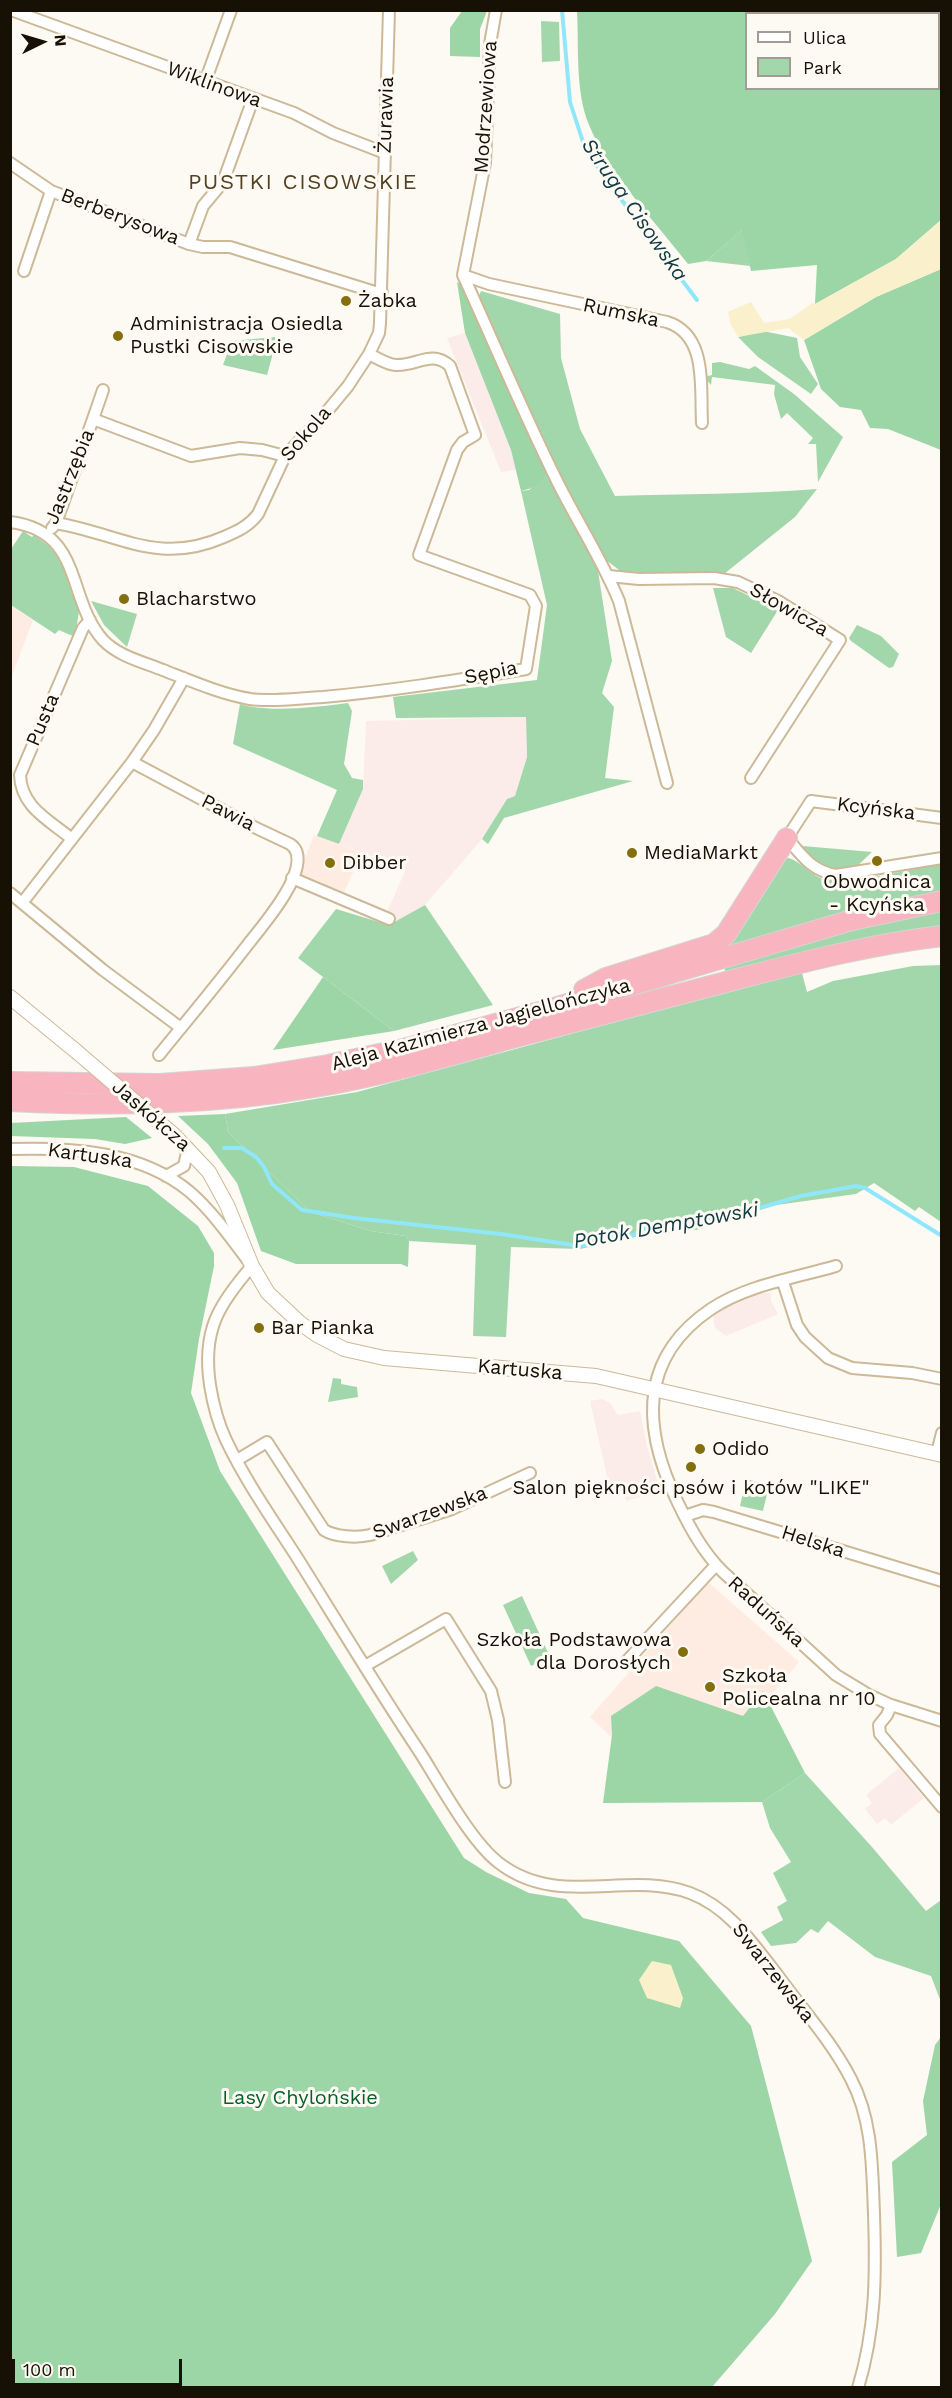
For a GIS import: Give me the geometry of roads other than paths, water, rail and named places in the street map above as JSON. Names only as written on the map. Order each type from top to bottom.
[{"type":"highway","points":[[550,1009],[606,978],[714,944],[726,934],[787,838]]},
{"type":"highway","name":"Aleja Kazimierza Jagiellończyka","points":[[10,1082],[160,1084],[265,1075],[364,1058],[550,1009],[852,920],[942,901]]},
{"type":"highway","name":"Aleja Kazimierza Jagiellończyka","points":[[10,1101],[162,1103],[260,1096],[317,1087],[397,1070],[816,959],[880,945],[942,936]]},
{"type":"street","name":"Wiklinowa","points":[[11,10],[43,16],[205,82],[294,113],[333,133],[385,153]]},
{"type":"street","points":[[205,82],[231,10]]},
{"type":"street","name":"Żurawia","points":[[382,292],[389,10]]},
{"type":"street","name":"Modrzewiowa","points":[[463,274],[485,163],[489,44],[496,10]]},
{"type":"street","name":"Berberysowa","points":[[189,244],[203,206],[223,182],[253,99]]},
{"type":"street","name":"Berberysowa","points":[[10,163],[51,191],[189,244],[203,248],[230,247],[375,292],[382,292]]},
{"type":"street","points":[[24,271],[51,191]]},
{"type":"street","points":[[463,274],[555,479],[583,533],[609,576],[622,610],[667,783]]},
{"type":"street","name":"Rumska","points":[[463,274],[489,284],[667,322],[682,328],[692,338],[697,351],[702,423]]},
{"type":"street","name":"Sokola","points":[[56,523],[162,550],[176,550],[218,540],[237,532],[254,520],[285,456],[324,415],[369,354],[379,333],[382,292]]},
{"type":"street","name":"Sępia","points":[[46,535],[57,546],[70,566],[90,620],[102,639],[111,647],[131,658],[240,697],[265,699],[356,694],[526,669],[536,606],[530,595],[419,555],[457,450],[463,442],[475,435],[450,366],[444,360],[430,357],[396,365],[369,354]]},
{"type":"street","name":"Jastrzębia","points":[[46,535],[56,523],[103,390]]},
{"type":"street","name":"Jastrzębia","points":[[93,419],[190,456],[240,448],[262,450],[285,456]]},
{"type":"street","points":[[10,522],[34,527],[46,535]]},
{"type":"street","name":"Słowicza","points":[[609,576],[647,579],[714,578],[738,582],[778,600],[840,640],[751,778]]},
{"type":"street","name":"Pusta","points":[[72,839],[24,798],[20,775],[83,628],[90,620]]},
{"type":"street","points":[[22,903],[132,762],[154,730],[184,678]]},
{"type":"street","name":"Pawia","points":[[132,762],[295,848],[298,854],[297,863],[285,894],[267,920],[159,1055]]},
{"type":"street","name":"Kcyńska","points":[[787,838],[811,801],[942,818]]},
{"type":"street","points":[[787,838],[809,865],[823,873],[836,875],[942,858]]},
{"type":"street","points":[[292,878],[389,919]]},
{"type":"street","points":[[10,893],[104,970],[181,1028]]},
{"type":"street","name":"Jaskółcza","points":[[10,997],[188,1148],[218,1186],[252,1266]]},
{"type":"street","points":[[166,1176],[184,1166],[188,1148]]},
{"type":"street","name":"Kartuska","points":[[10,1149],[106,1155],[138,1162],[166,1176],[192,1194],[204,1206],[252,1266],[268,1293],[285,1310],[317,1335],[344,1349],[384,1358],[596,1376],[939,1454]]},
{"type":"street","name":"Swarzewska","points":[[252,1266],[222,1303],[215,1319],[208,1350],[209,1381],[214,1407],[225,1438],[364,1666],[467,1825],[497,1862],[513,1873],[551,1887],[647,1885],[688,1892],[718,1908],[750,1939],[850,2077],[867,2124],[872,2156],[876,2292],[866,2362],[858,2388]]},
{"type":"street","name":"Raduńska","points":[[836,1266],[738,1295],[702,1316],[685,1331],[664,1359],[656,1388],[652,1409],[655,1440],[661,1465],[684,1516],[694,1535],[716,1565],[836,1675],[891,1705],[942,1721]]},
{"type":"street","points":[[783,1282],[797,1325],[805,1337],[828,1358],[852,1368],[912,1373],[942,1379]]},
{"type":"street","points":[[939,1454],[942,1433]]},
{"type":"street","name":"Swarzewska","points":[[237,1460],[267,1442],[310,1512],[324,1530],[329,1533],[356,1537],[370,1535],[452,1509],[530,1473]]},
{"type":"street","name":"Helska","points":[[684,1516],[702,1510],[714,1512],[942,1581]]},
{"type":"street","name":"Raduńska","points":[[625,1663],[716,1565]]},
{"type":"street","points":[[364,1666],[446,1619],[491,1691],[498,1720],[505,1782]]},
{"type":"street","points":[[891,1705],[879,1725],[880,1734],[942,1807]]},
{"type":"waterway","name":"Struga Cisowska","points":[[562,10],[570,102],[584,145],[602,174],[697,300]]},
{"type":"waterway","name":"Potok Demptowski","points":[[224,1148],[242,1148],[256,1157],[272,1184],[302,1210],[501,1234],[579,1246],[621,1239],[655,1228],[699,1225],[801,1196],[856,1186],[865,1188],[942,1236]]},
{"type":"place","name":"Żabka","points":[[346,301]]},
{"type":"place","name":"Administracja Osiedla Pustki Cisowskie","points":[[118,336]]},
{"type":"place","name":"Blacharstwo","points":[[124,599]]},
{"type":"place","name":"MediaMarkt","points":[[632,853]]},
{"type":"place","name":"Obwodnica - Kcyńska","points":[[877,861]]},
{"type":"place","name":"Dibber","points":[[330,863]]},
{"type":"place","name":"Bar Pianka","points":[[259,1328]]},
{"type":"place","name":"Odido","points":[[700,1449]]},
{"type":"place","name":"Salon piękności psów i kotów \"LIKE\"","points":[[691,1467]]},
{"type":"place","name":"Szkoła Podstawowa dla Dorosłych","points":[[683,1652]]},
{"type":"place","name":"Szkoła Policealna nr 10","points":[[710,1687]]},
{"type":"district","name":"PUSTKI CISOWSKIE","points":[[303,183]]},
{"type":"park label","name":"Lasy Chylońskie","points":[[300,2098]]}]
